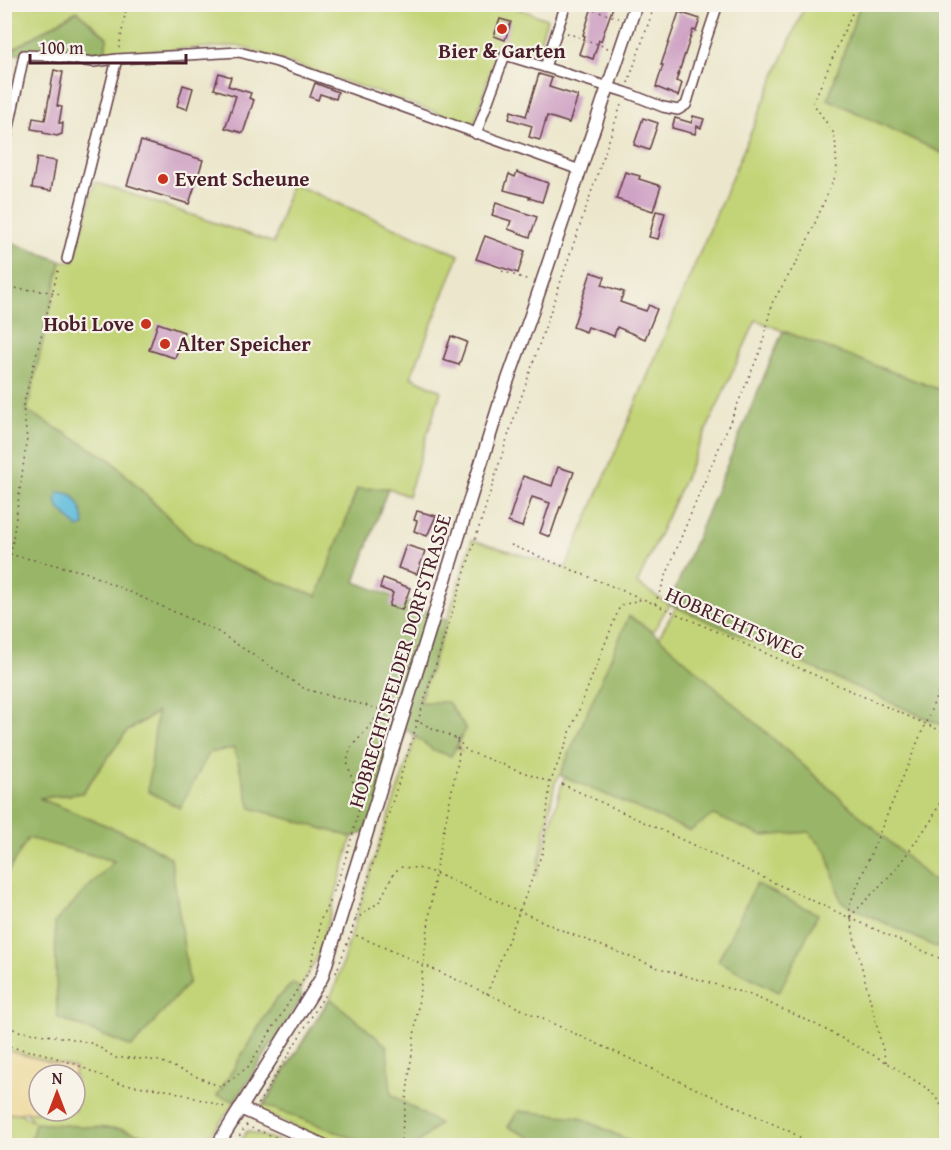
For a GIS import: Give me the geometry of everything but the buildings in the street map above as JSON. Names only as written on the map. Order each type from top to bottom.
[{"type":"street","points":[[545,67],[566,4]]},
{"type":"street","name":"HOBRECHTSFELDER DORFSTRASSE","points":[[217,1146],[322,976],[501,399],[636,4]]},
{"type":"street","points":[[477,134],[505,55],[678,110],[686,105],[718,4]]},
{"type":"street","points":[[4,151],[24,55],[93,62],[117,58],[239,52],[277,62],[580,170]]},
{"type":"street","points":[[68,255],[117,58]]},
{"type":"street","points":[[240,1108],[325,1146]]},
{"type":"path","points":[[117,58],[127,4]]},
{"type":"path","points":[[576,4],[630,22]]},
{"type":"path","points":[[655,4],[506,442],[351,933],[791,1132],[815,1146]]},
{"type":"path","points":[[655,604],[761,349],[772,303],[802,253],[837,172],[835,135],[813,103],[856,4]]},
{"type":"path","points":[[558,30],[620,52]]},
{"type":"path","points":[[4,602],[27,438],[23,406],[63,251],[68,255]]},
{"type":"path","points":[[502,271],[542,284]]},
{"type":"path","points":[[4,287],[63,295]]},
{"type":"path","name":"HOBRECHTSWEG","points":[[511,545],[655,604],[946,733]]},
{"type":"path","points":[[4,553],[85,572],[215,630],[306,689],[404,715],[457,739],[466,751],[550,783]]},
{"type":"path","points":[[487,994],[543,851],[550,783],[620,606],[643,599]]},
{"type":"path","points":[[886,1062],[849,906],[946,674]]},
{"type":"path","points":[[4,1026],[22,1032],[69,1038],[94,1044],[116,1058],[160,1061],[222,1087],[248,1067],[309,971],[319,934],[320,921],[344,863],[359,808],[347,762],[350,749],[383,710]]},
{"type":"path","points":[[402,1146],[422,964],[435,873],[459,756],[457,739]]},
{"type":"path","points":[[562,784],[946,962]]},
{"type":"path","points":[[850,918],[896,868],[932,819],[946,790]]},
{"type":"path","points":[[355,920],[380,902],[394,873],[400,867],[418,868],[435,873],[566,932],[656,967],[751,995],[813,1023],[886,1062],[932,1090],[946,1112]]},
{"type":"path","points":[[4,1046],[41,1053],[75,1064],[117,1083],[172,1091],[224,1107],[240,1108]]},
{"type":"path","points":[[232,1146],[245,1125],[286,1142]]},
{"type":"green space","points":[[113,4],[119,8],[120,4],[505,4],[547,19],[535,58],[498,45],[474,125],[240,46],[105,53],[107,37],[77,11],[5,54],[4,5]]},
{"type":"green space","points":[[805,5],[860,5],[828,99],[839,104],[946,5],[946,1145],[340,1146],[259,1111],[335,987],[375,857],[420,724],[462,751],[419,703],[472,540],[566,568]],"holes":[[[756,320],[793,335],[708,553],[657,640],[629,616],[653,632],[669,604],[637,584]],[[591,704],[562,784],[536,876],[555,783]]]},
{"type":"green space","points":[[860,5],[946,5],[946,155],[828,99]]},
{"type":"green space","points":[[77,11],[107,38],[105,53],[5,54]]},
{"type":"green space","points":[[95,182],[274,243],[291,183],[459,255],[411,377],[441,391],[408,496],[388,488],[357,489],[317,597],[224,561],[193,542],[111,460],[26,411],[61,261],[74,262]]},
{"type":"green space","points":[[5,240],[61,261],[27,411],[111,460],[193,542],[224,561],[317,596],[357,489],[388,488],[355,582],[415,605],[447,621],[419,702],[448,702],[466,729],[451,756],[433,750],[406,729],[389,794],[376,828],[352,837],[251,808],[234,748],[209,753],[180,808],[148,791],[157,712],[127,731],[82,793],[39,798],[137,838],[171,858],[189,982],[132,1047],[57,1017],[55,922],[114,861],[28,838],[5,877]]},
{"type":"green space","points":[[783,331],[946,392],[946,727],[669,604]]},
{"type":"green space","points":[[629,616],[653,632],[946,892],[946,952],[841,902],[827,852],[809,832],[762,836],[713,815],[690,831],[560,775]]},
{"type":"green space","points":[[158,712],[180,807],[209,753],[234,748],[251,808],[352,837],[318,956],[300,989],[293,983],[273,1003],[218,1095],[235,1101],[201,1145],[181,1145],[121,1129],[35,1124],[30,1145],[5,1146],[5,1114],[20,1113],[27,1118],[27,1123],[87,1123],[87,1063],[56,1063],[5,1050],[5,877],[28,837],[115,861],[137,838],[37,799],[82,793],[127,731]]},
{"type":"green space","points":[[756,884],[818,914],[779,992],[718,961]]},
{"type":"green space","points":[[293,983],[300,989],[302,998],[235,1101],[217,1096],[273,1003]]},
{"type":"green space","points":[[330,998],[387,1046],[391,1094],[439,1124],[416,1145],[371,1145],[264,1105]]},
{"type":"green space","points":[[518,1111],[579,1117],[638,1145],[546,1145],[508,1127]]},
{"type":"green space","points":[[35,1123],[121,1129],[181,1145],[30,1145]]},
{"type":"green space","points":[[247,1131],[273,1139],[287,1145],[238,1146]]},
{"type":"sand","points":[[4,1050],[55,1063],[27,1063],[27,1112],[5,1114]]},
{"type":"water","points":[[59,492],[70,494],[79,504],[84,526],[78,528],[58,507],[56,500]]},
{"type":"place","name":"Bier & Garten","points":[[502,29]]},
{"type":"place","name":"Event Scheune","points":[[163,179]]},
{"type":"place","name":"Hobi Love","points":[[146,324]]},
{"type":"place","name":"Alter Speicher","points":[[165,344]]}]
